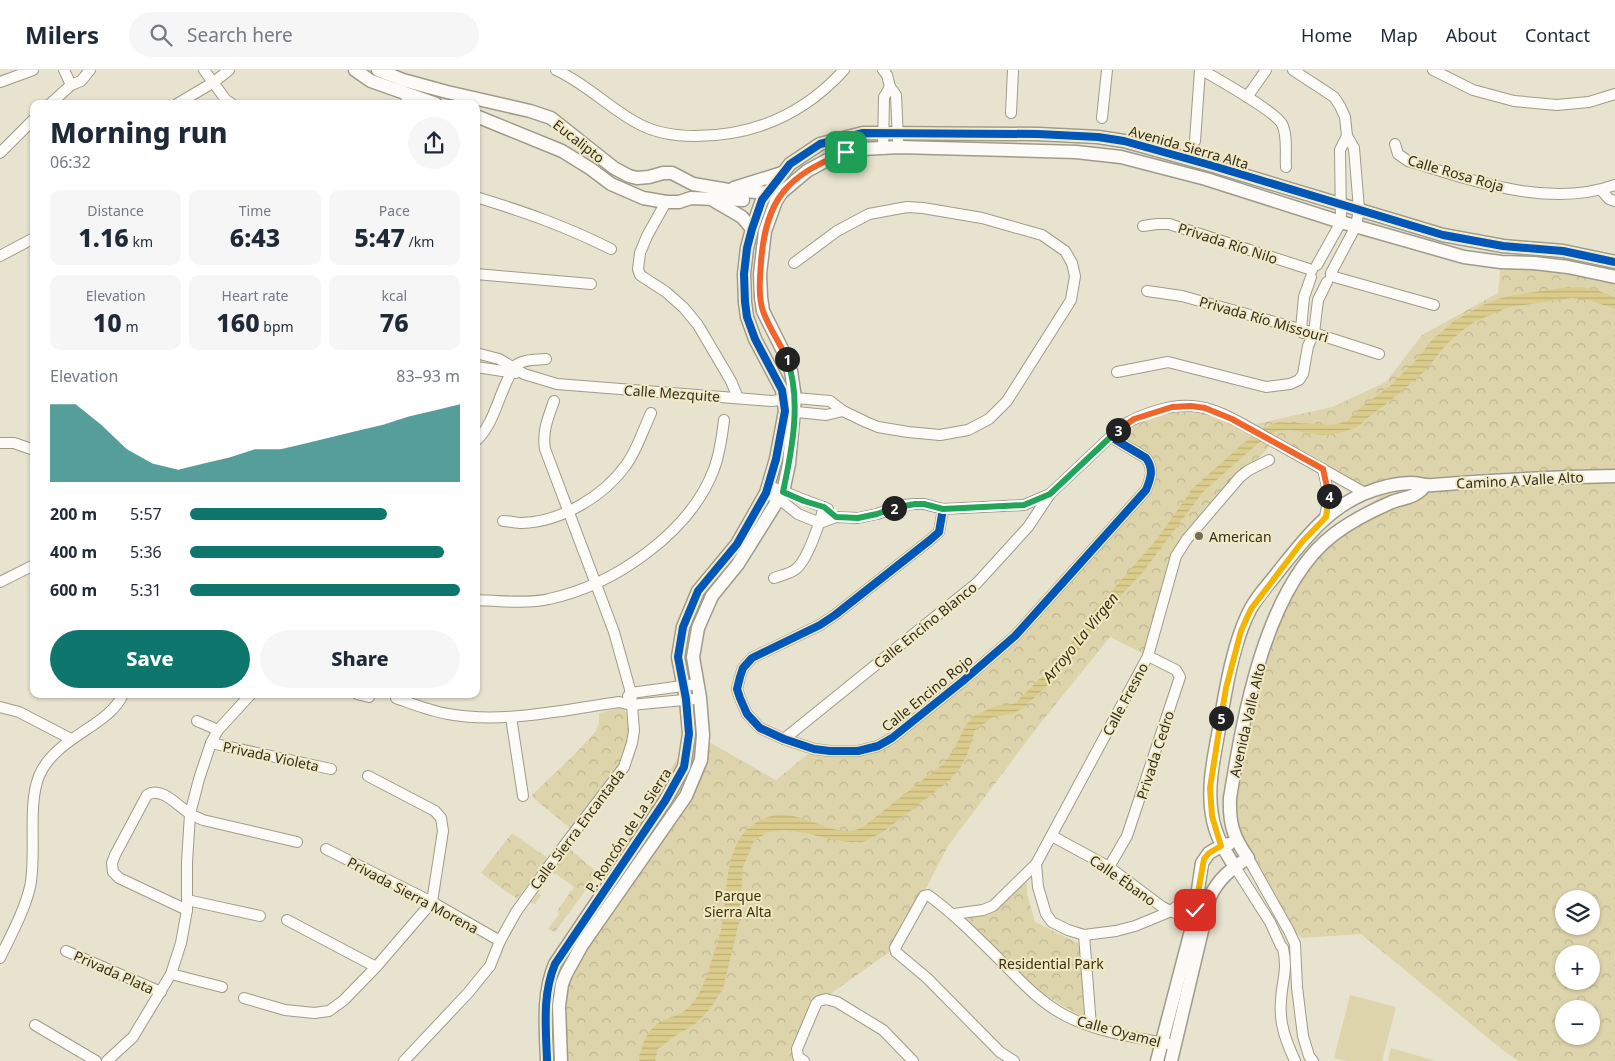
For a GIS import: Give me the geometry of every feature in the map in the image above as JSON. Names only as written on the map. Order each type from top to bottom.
[{"type":"street","points":[[0,82],[33,70]]},
{"type":"street","points":[[64,70],[70,85]]},
{"type":"street","points":[[58,100],[70,85],[81,82],[90,70]]},
{"type":"street","points":[[204,70],[226,100]]},
{"type":"street","points":[[184,100],[214,82],[229,70]]},
{"type":"street","points":[[355,70],[365,78],[407,98]]},
{"type":"street","name":"Eucalipto","points":[[378,70],[438,90],[539,113],[558,123],[614,168],[629,176],[637,178],[672,173],[693,184],[772,197]]},
{"type":"street","points":[[556,70],[573,78],[640,125],[658,131],[687,136],[717,136],[755,129],[791,113],[817,96],[844,70]]},
{"type":"street","points":[[883,70],[896,96],[899,147]]},
{"type":"street","points":[[1011,113],[1013,70]]},
{"type":"street","points":[[1102,118],[1107,70]]},
{"type":"street","points":[[1195,141],[1201,70],[1247,97],[1278,119],[1284,130],[1286,167]]},
{"type":"street","points":[[1247,97],[1266,70]]},
{"type":"street","points":[[1117,372],[1168,362],[1266,387],[1290,384],[1298,380],[1303,374],[1308,346],[1314,333],[1318,300],[1356,226],[1359,209],[1354,148],[1347,136],[1345,117],[1340,106],[1334,97],[1292,70]]},
{"type":"street","points":[[1433,70],[1473,90],[1514,101],[1557,105],[1589,102],[1615,94]]},
{"type":"street","points":[[882,148],[884,97],[890,87]]},
{"type":"street","name":"Eucalipto","points":[[480,118],[562,151],[592,169],[611,184],[643,198],[679,202],[691,198],[772,197]]},
{"type":"street","points":[[0,153],[30,123]]},
{"type":"street","points":[[21,131],[30,128]]},
{"type":"street","name":"Avenida Sierra Alta","points":[[772,197],[782,173],[790,164],[820,144],[862,133],[1038,134],[1098,138],[1124,141],[1210,165],[1443,236],[1584,255],[1615,262]]},
{"type":"street","points":[[1308,346],[1301,329],[1304,297],[1313,271],[1341,222],[1340,150],[1347,136]]},
{"type":"street","points":[[1121,157],[1124,141]]},
{"type":"street","name":"Calle Rosa Roja","points":[[1395,144],[1398,154],[1408,160],[1501,188],[1550,193],[1601,190],[1615,185]]},
{"type":"street","name":"Avenida Sierra Alta","points":[[772,197],[807,171],[846,152],[899,147],[1076,152],[1121,157],[1206,179],[1341,222],[1464,257],[1501,262],[1534,263],[1615,277]]},
{"type":"street","points":[[1341,169],[1355,169]]},
{"type":"street","points":[[728,190],[782,173]]},
{"type":"street","points":[[643,198],[649,177]]},
{"type":"street","points":[[691,198],[693,184]]},
{"type":"street","points":[[1601,190],[1609,199],[1615,202]]},
{"type":"street","name":"P. Roncón de La Sierra","points":[[562,1061],[559,1006],[562,984],[582,945],[686,796],[696,775],[702,760],[700,698],[693,657],[698,628],[712,596],[738,564],[781,495],[789,464],[786,404],[782,390],[755,339],[747,318],[745,302],[744,274],[747,248],[752,229],[772,197]]},
{"type":"street","name":"P. Roncón de La Sierra","points":[[547,1055],[546,997],[552,971],[565,948],[665,801],[679,777],[687,753],[689,734],[686,699],[678,657],[683,627],[688,612],[698,591],[737,544],[767,490],[776,459],[791,371],[763,311],[760,297],[760,274],[765,232],[772,197]]},
{"type":"street","points":[[480,198],[526,212],[573,231],[610,249]]},
{"type":"street","points":[[711,198],[742,217],[752,229]]},
{"type":"street","points":[[666,202],[640,253],[638,269],[640,275],[666,292],[684,308],[698,325],[731,381],[738,398]]},
{"type":"street","name":"Calle Mezquite","points":[[480,353],[490,356],[513,370],[543,381],[573,386],[738,398],[786,404],[826,415],[843,411],[878,427],[940,435],[968,430],[980,425],[990,419],[1007,401],[1071,300],[1075,276],[1072,263],[1065,251],[1042,235],[982,218],[907,207],[869,214],[836,231],[794,263]]},
{"type":"street","name":"Privada Río Nilo","points":[[1143,226],[1169,224],[1313,271]]},
{"type":"street","points":[[0,256],[30,240]]},
{"type":"street","points":[[1534,263],[1535,249]]},
{"type":"street","points":[[1313,271],[1321,265],[1327,267],[1330,277]]},
{"type":"street","points":[[1313,271],[1314,283],[1324,284],[1330,277]]},
{"type":"street","points":[[480,274],[591,284]]},
{"type":"street","points":[[1330,277],[1434,305]]},
{"type":"street","name":"Privada Río Missouri","points":[[1147,291],[1182,296],[1301,329],[1379,354]]},
{"type":"street","points":[[480,436],[496,409],[513,370],[523,361],[546,359]]},
{"type":"street","points":[[480,367],[513,370]]},
{"type":"street","name":"Calle Sierra Encantada","points":[[404,1061],[490,966],[500,941],[516,912],[624,767],[632,743],[634,731],[631,693],[614,632],[568,511],[544,441],[544,428],[554,402]]},
{"type":"street","points":[[781,495],[798,514],[820,523],[836,517],[858,518],[877,514],[903,505],[924,504],[943,509],[1024,505],[1050,494],[1123,425],[1134,419],[1172,407],[1191,406],[1205,408],[1232,419],[1365,493]]},
{"type":"street","points":[[503,521],[533,522],[568,511],[594,495],[614,478],[626,464],[651,413]]},
{"type":"street","points":[[480,600],[548,600],[596,583],[633,564],[671,533],[698,499],[714,470],[721,445],[724,420]]},
{"type":"street","name":"Calle Encino Rojo","points":[[943,509],[939,532],[836,615],[820,625],[767,649],[752,658],[744,668],[737,689],[747,714],[760,728],[784,739],[814,749],[858,751],[878,746],[892,738],[963,681],[1015,636],[1146,490],[1152,478],[1149,462],[1146,458],[1111,437]]},
{"type":"street","points":[[0,443],[14,443],[30,449]]},
{"type":"street","name":"Calle Fresno","points":[[954,914],[983,910],[993,906],[1036,864],[1148,656],[1176,556],[1187,539],[1240,477],[1269,460]]},
{"type":"street","points":[[1323,469],[1329,496],[1326,517]]},
{"type":"street","name":"Camino A Valle Alto","points":[[1425,486],[1517,478],[1615,476]]},
{"type":"street","name":"Avenida Valle Alto","points":[[1295,1061],[1284,1038],[1281,1012],[1286,964],[1283,948],[1270,922],[1221,846],[1212,816],[1210,788],[1226,688],[1241,631],[1251,609],[1261,593],[1302,542],[1326,517],[1344,503],[1365,493],[1388,486],[1409,483],[1425,486],[1419,493],[1395,501],[1348,524],[1328,539],[1314,553],[1294,581],[1264,649],[1249,699],[1230,798],[1230,814],[1237,842],[1290,931],[1295,944],[1297,987],[1303,1036],[1309,1056],[1313,1061]]},
{"type":"street","points":[[767,490],[824,507],[836,517]]},
{"type":"street","name":"Calle Encino Blanco","points":[[784,739],[977,584],[1028,528],[1050,494]]},
{"type":"street","points":[[1024,505],[1030,515],[1028,528]]},
{"type":"street","points":[[774,578],[798,568],[803,561],[820,523],[824,507]]},
{"type":"street","points":[[0,582],[30,567]]},
{"type":"street","name":"Privada Cedro","points":[[1109,867],[1127,836],[1180,677],[1176,670],[1148,656]]},
{"type":"street","points":[[618,702],[631,693],[697,684]]},
{"type":"street","points":[[0,958],[22,912],[30,886],[34,802],[39,776],[58,750],[108,713],[120,698]]},
{"type":"street","points":[[107,1061],[133,1037],[171,974],[181,943],[187,905],[190,814],[211,743],[218,730],[247,698]]},
{"type":"street","points":[[396,698],[432,711],[449,714],[511,717],[618,702],[632,705],[700,698]]},
{"type":"street","points":[[0,707],[19,712],[71,739]]},
{"type":"street","points":[[511,717],[523,796]]},
{"type":"street","points":[[197,721],[218,730]]},
{"type":"street","name":"Privada Violeta","points":[[211,743],[331,769]]},
{"type":"street","points":[[244,998],[285,1010],[314,1013],[330,1011],[344,1000],[376,967],[432,902],[442,831],[441,818],[435,812],[368,776]]},
{"type":"street","points":[[260,916],[187,905],[119,878],[113,872],[112,863],[146,795],[154,792],[162,794],[190,814],[203,820],[297,842]]},
{"type":"street","name":"Calle Ébano","points":[[1052,836],[1109,867],[1169,912],[1180,914],[1193,923]]},
{"type":"street","points":[[1171,1061],[1168,1044],[1204,859],[1209,853],[1221,846],[1237,842]]},
{"type":"street","name":"Privada Sierra Morena","points":[[326,849],[432,902],[500,941]]},
{"type":"street","points":[[1157,1061],[1168,1044],[1210,897],[1222,878],[1235,866],[1248,858]]},
{"type":"street","points":[[1036,864],[1038,887],[1046,914],[1052,922],[1084,935],[1116,931],[1135,926],[1169,912],[1198,891]]},
{"type":"street","name":"Calle Oyamel","points":[[1014,1061],[1000,1052],[927,978],[896,952],[895,948],[924,896],[928,895],[954,914],[1033,993],[1065,1015],[1091,1026],[1136,1039],[1168,1044]]},
{"type":"street","points":[[287,920],[376,967]]},
{"type":"street","points":[[1084,935],[1091,1026]]},
{"type":"street","name":"Privada Plata","points":[[66,951],[161,992]]},
{"type":"street","points":[[171,974],[222,987]]},
{"type":"street","points":[[804,1061],[798,1057],[797,1049],[816,1004],[826,999],[836,1002],[883,1030],[913,1061]]},
{"type":"street","points":[[35,1025],[96,1061]]},
{"type":"street","points":[[547,1055],[561,1048]]},
{"type":"green space","points":[[1501,262],[1615,276],[1615,1061],[1519,1061],[1505,1052],[1361,934],[1302,938],[1293,931],[1237,842],[1232,789],[1275,619],[1309,559],[1349,516],[1379,498],[1256,424],[1332,407],[1386,382],[1422,335],[1498,293]]},
{"type":"green space","name":"Parque Sierra Alta","points":[[1191,406],[1274,442],[1240,477],[1176,556],[1148,656],[1110,637],[1039,725],[948,846],[895,948],[823,999],[791,1061],[554,1061],[553,961],[693,733],[776,780],[814,749],[878,746],[1015,637],[1146,490],[1146,458],[1111,437],[1123,425]]},
{"type":"green space","points":[[624,707],[631,733],[630,745],[625,758],[609,784],[570,828],[531,796],[596,731],[599,723],[599,713]]},
{"type":"green space","points":[[512,833],[548,858],[517,899],[481,873]]},
{"type":"green space","points":[[565,845],[598,873],[555,932],[548,929],[559,914],[557,911],[574,887],[556,874],[552,874],[538,893],[541,895],[535,904],[525,901]]},
{"type":"green space","name":"Residential Park","points":[[1027,882],[1027,894],[1035,922],[1080,944],[1087,1020],[1031,987],[964,920],[997,907]]},
{"type":"green space","points":[[1350,995],[1396,1007],[1382,1061],[1347,1061],[1334,1058]]},
{"type":"green space","points":[[1391,1048],[1436,1061],[1388,1061]]},
{"type":"water","name":"Arroyo La Virgen","points":[[1582,287],[1615,297],[1615,309],[1589,300],[1572,298],[1510,307],[1476,321],[1463,330],[1447,344],[1424,372],[1358,427],[1332,435],[1290,430],[1277,431],[1256,445],[1203,492],[1143,572],[1106,611],[1069,664],[1025,707],[1012,714],[993,717],[975,730],[967,755],[960,768],[950,780],[883,832],[863,842],[849,842],[786,830],[768,832],[754,841],[743,867],[739,922],[723,989],[709,1010],[694,1025],[658,1049],[655,1061],[639,1061],[644,1041],[650,1031],[660,1022],[687,1009],[695,1001],[701,990],[721,931],[727,879],[734,850],[741,837],[751,826],[765,818],[786,815],[839,830],[852,831],[864,826],[943,764],[954,750],[965,726],[974,716],[995,706],[1014,704],[1060,659],[1094,611],[1157,539],[1194,487],[1260,429],[1279,422],[1332,425],[1346,422],[1363,406],[1390,386],[1417,359],[1432,340],[1466,314],[1489,302],[1508,296],[1561,288]]},
{"type":"cycle path","points":[[547,1061],[546,1000],[555,964],[665,801],[684,767],[689,734],[686,699],[678,657],[683,627],[698,591],[737,544],[766,493],[776,459],[785,411],[782,390],[755,339],[747,317],[744,274],[747,248],[762,200],[790,164],[820,144],[863,133],[1038,134],[1098,137],[1124,141],[1210,165],[1443,235],[1503,246],[1563,251],[1615,262]]},
{"type":"cycle path","points":[[943,509],[939,532],[930,540],[835,615],[820,625],[752,658],[743,668],[737,689],[747,714],[760,728],[784,739],[814,749],[858,751],[878,746],[892,738],[963,681],[1015,636],[1146,490],[1151,474],[1149,462],[1146,458],[1111,437]]},
{"type":"place","name":"American","points":[[1199,536]]},
{"type":"route","points":[[846,152],[807,171],[781,193],[769,216],[765,232],[760,274],[760,297],[763,311],[791,371],[796,398],[789,464],[783,492],[824,507],[836,517],[858,518],[903,505],[915,504],[924,504],[943,509],[1024,505],[1050,494],[1123,425],[1147,414],[1172,407],[1191,406],[1205,408],[1224,415],[1323,469],[1329,496],[1326,517],[1302,542],[1261,593],[1241,631],[1226,688],[1210,788],[1212,816],[1221,846],[1209,853],[1202,863],[1195,910]]}]
